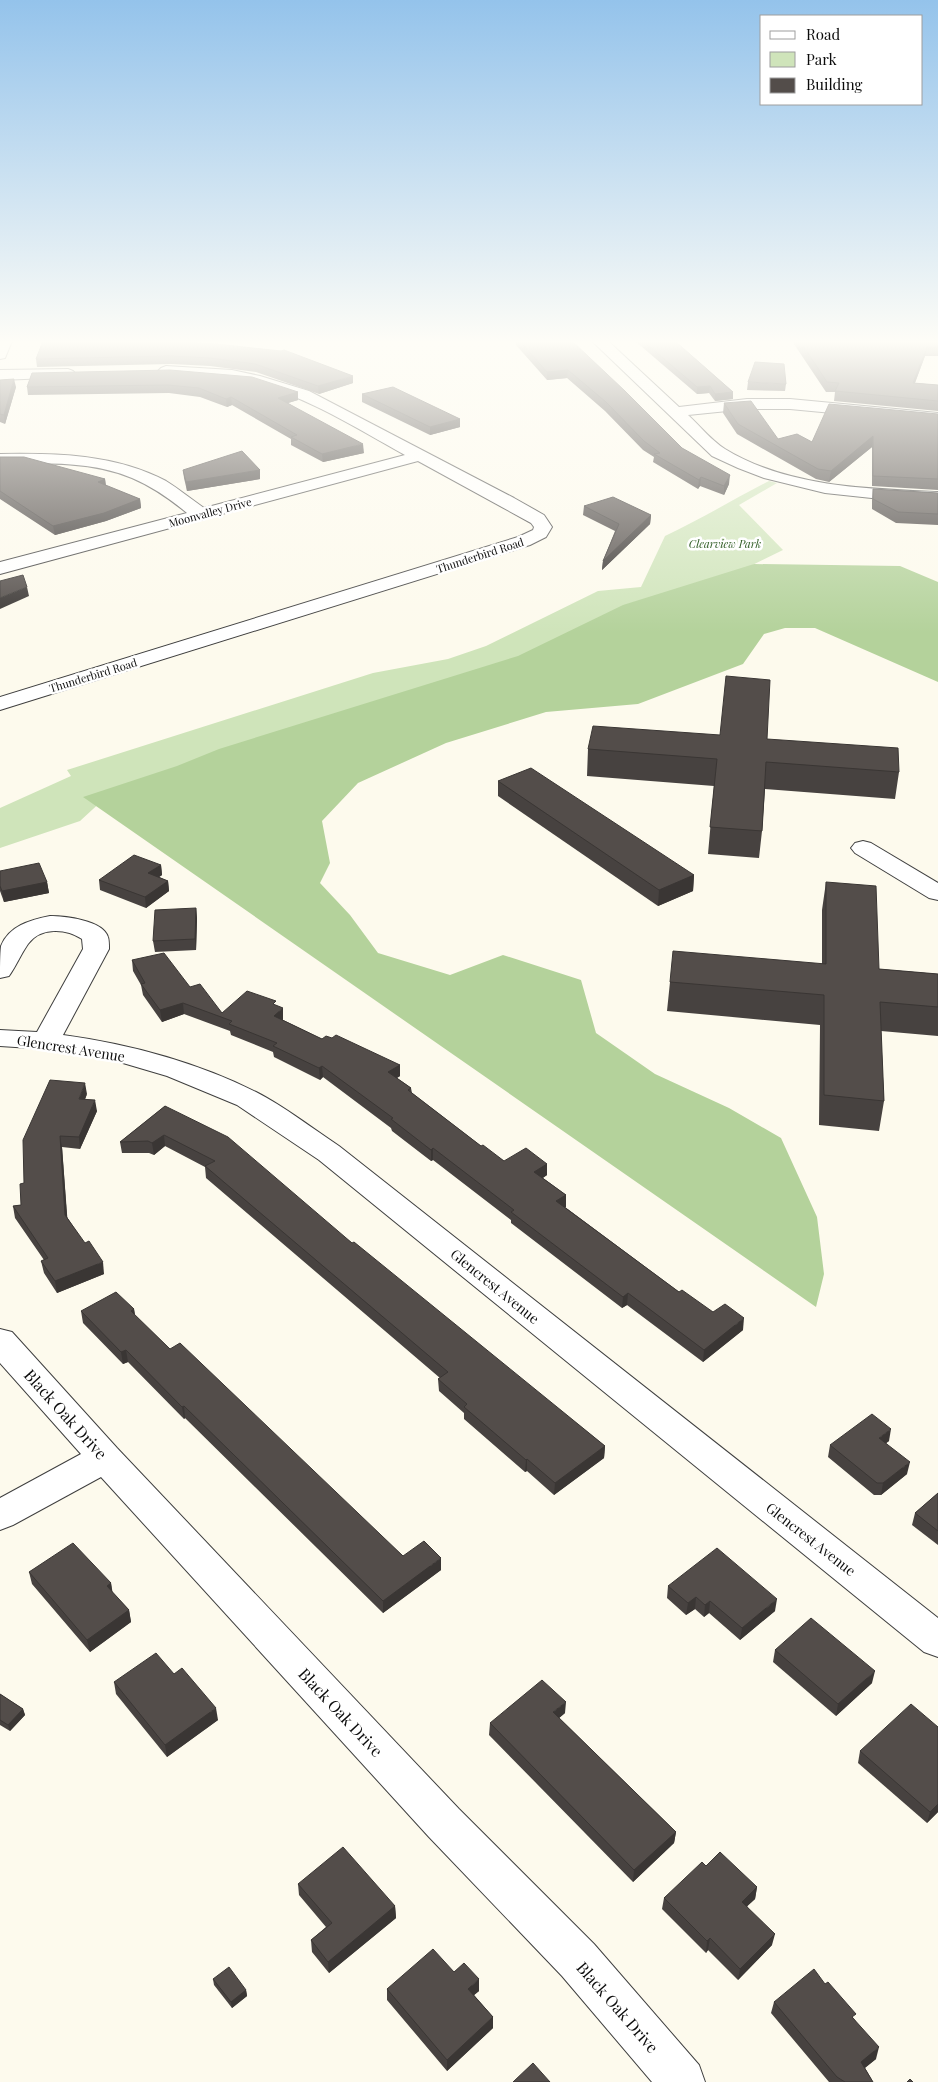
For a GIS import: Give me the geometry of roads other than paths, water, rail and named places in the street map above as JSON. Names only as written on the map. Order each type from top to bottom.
[{"type":"street","name":"Thunderbird Road","points":[[0,704],[524,541],[540,533],[543,527],[538,520],[508,502],[386,438]]},
{"type":"street","points":[[703,438],[718,452],[739,464],[764,474],[848,492],[938,497]]},
{"type":"street","name":"Moonvalley Drive","points":[[0,568],[419,456]]},
{"type":"street","points":[[0,459],[78,462],[129,472],[155,482],[202,515]]},
{"type":"street","points":[[863,848],[938,893]]},
{"type":"street","points":[[0,970],[22,934],[46,924],[84,928],[95,936],[96,949],[46,1041]]},
{"type":"street","name":"Glencrest Avenue","points":[[5,1046],[46,1041],[108,1050],[177,1070],[247,1099],[320,1148],[938,1640]]},
{"type":"street","name":"Black Oak Drive","points":[[0,1341],[105,1458],[444,1823],[578,1960],[682,2082]]},
{"type":"street","points":[[0,1515],[105,1458]]},
{"type":"park label","name":"Clearview Park","points":[[725,543]]}]
